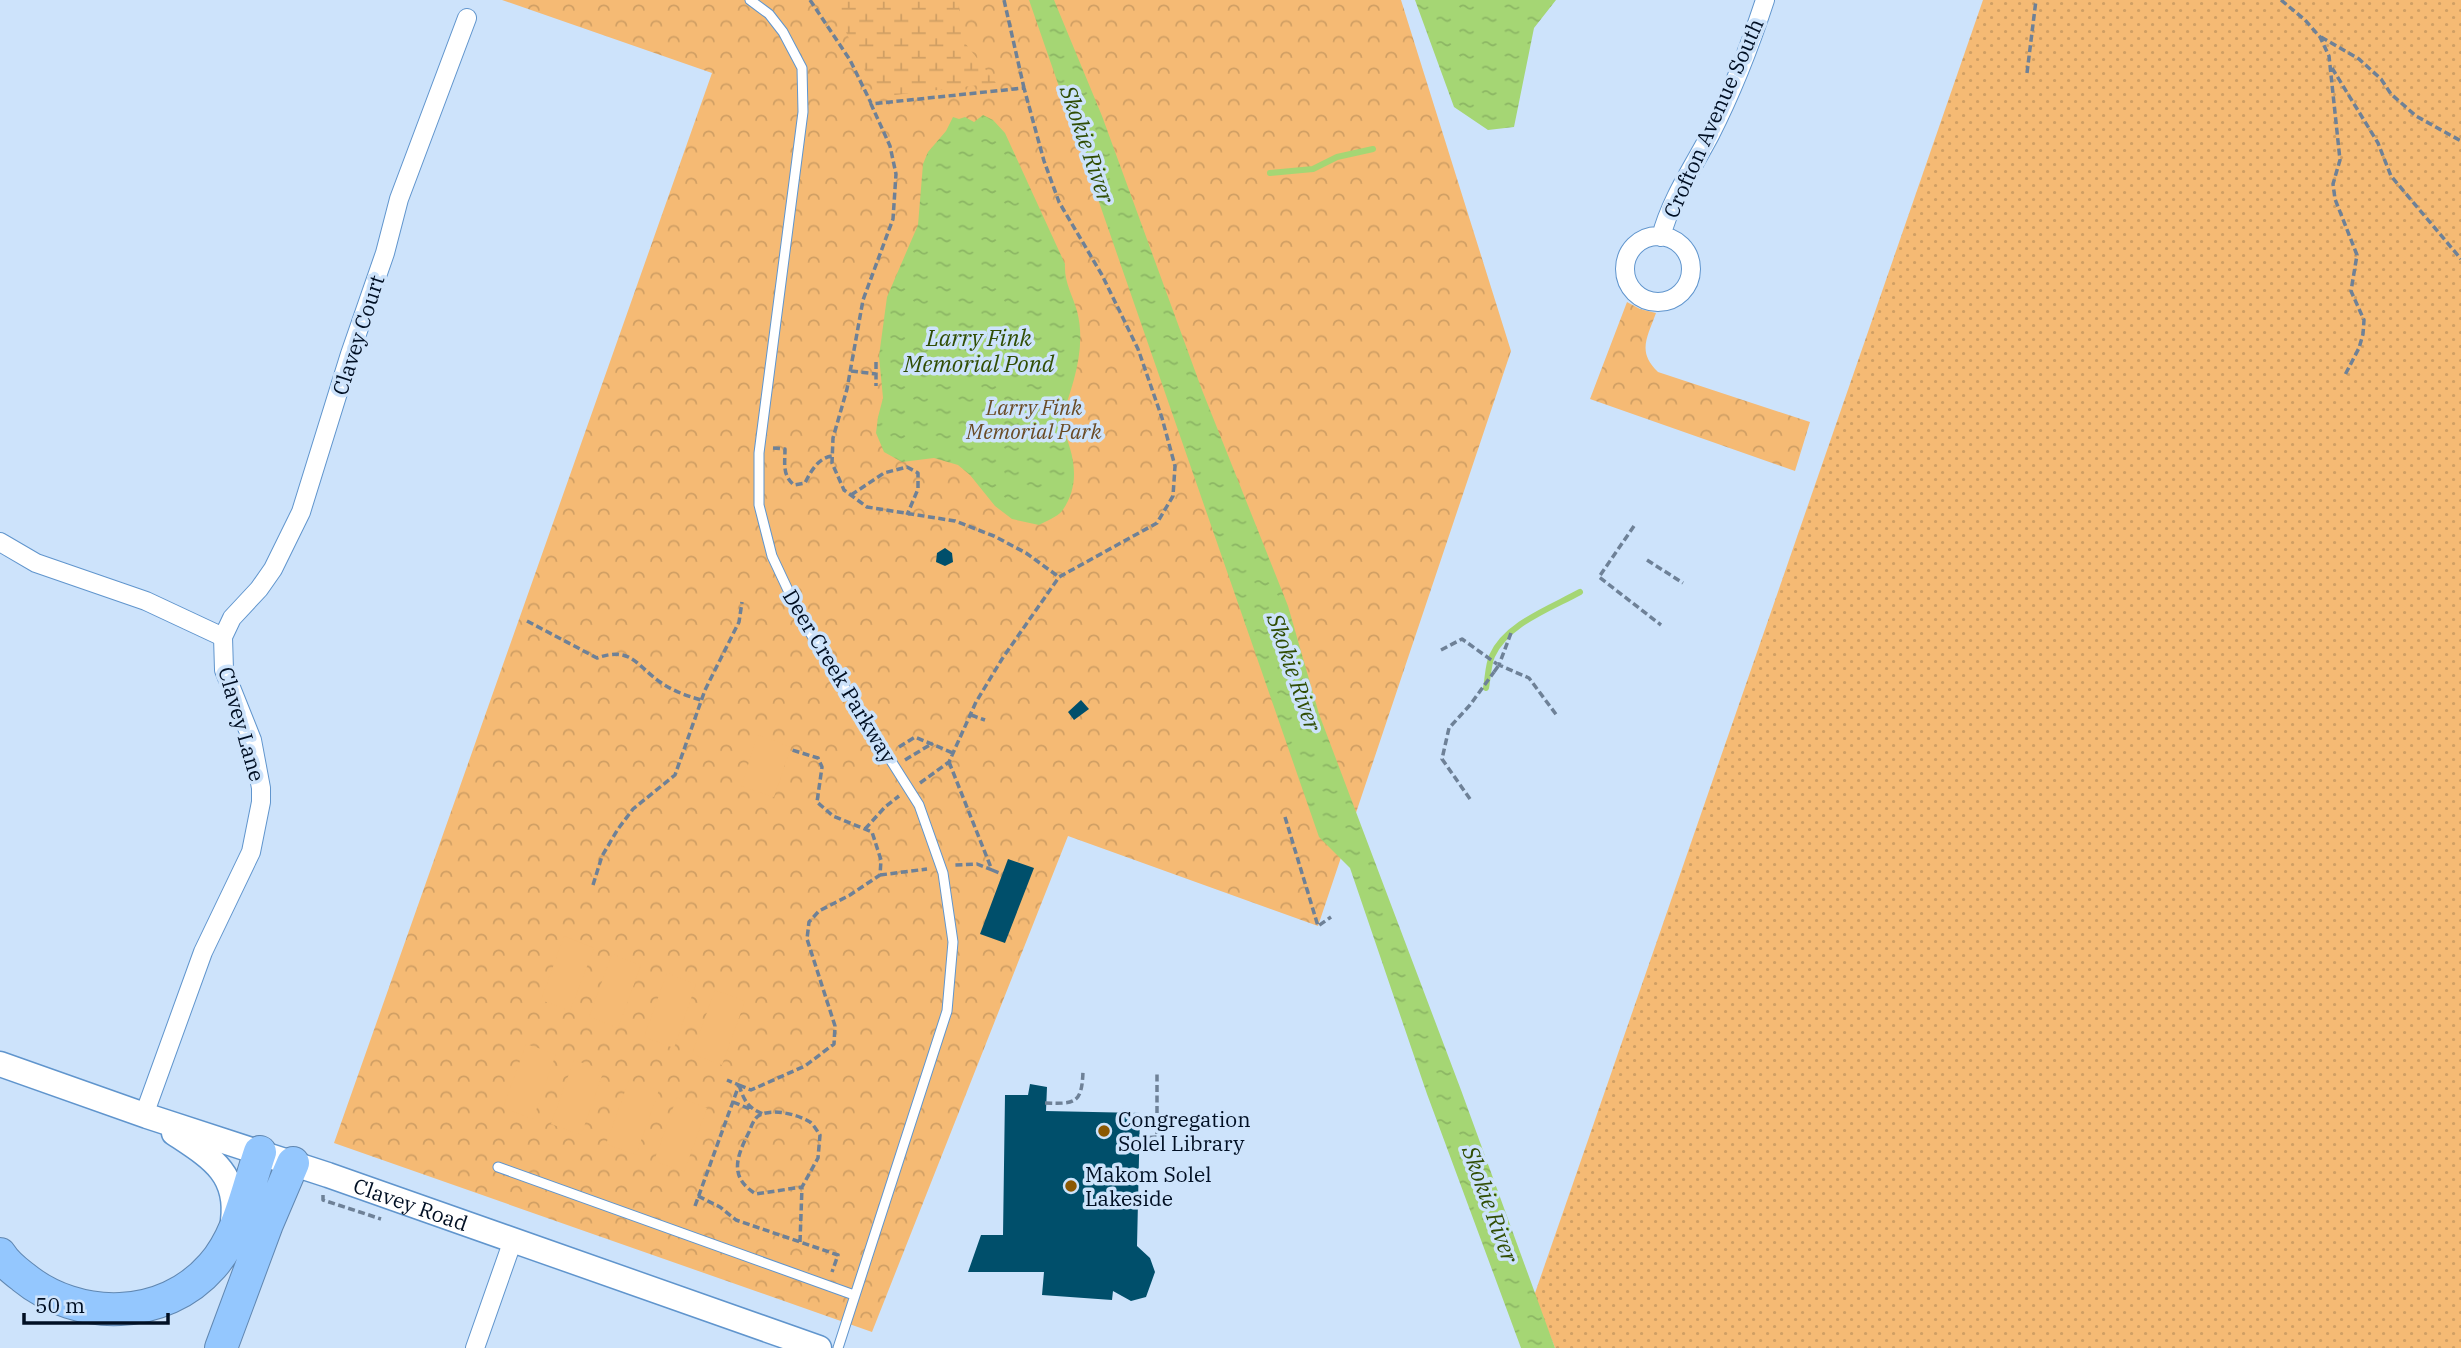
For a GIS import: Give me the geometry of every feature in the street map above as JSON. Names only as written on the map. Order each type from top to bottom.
[{"type":"highway","points":[[0,1254],[6,1263],[47,1294],[68,1303],[90,1309],[122,1309],[153,1304],[195,1282],[213,1265],[230,1240],[260,1152]]},
{"type":"highway","points":[[221,1348],[267,1224],[293,1163]]},
{"type":"main road","name":"Clavey Road","points":[[0,1064],[293,1163],[819,1348]]},
{"type":"main road","points":[[146,1115],[203,1152],[219,1166],[234,1195],[230,1240]]},
{"type":"street","name":"Crofton Avenue South","points":[[1661,237],[1671,209],[1732,86],[1752,40],[1765,0]]},
{"type":"street","name":"Clavey Court","points":[[223,637],[232,618],[273,569],[301,512],[350,354],[385,253],[399,199],[467,18]]},
{"type":"street","name":"Clavey Lane","points":[[0,542],[36,563],[146,601],[223,637],[224,670],[252,740],[261,802],[251,852],[203,952],[146,1115]]},
{"type":"street","points":[[475,1348],[513,1240]]},
{"type":"lane","name":"Deer Creek Parkway","points":[[750,0],[769,14],[783,32],[802,68],[803,112],[760,447],[759,505],[772,556],[802,620],[919,805],[941,867],[953,942],[947,1011],[838,1348]]},
{"type":"lane","points":[[498,1167],[854,1295]]},
{"type":"path","points":[[810,0],[849,60],[871,104],[890,146],[896,174],[893,219],[863,300],[850,371],[833,438],[832,463],[844,490],[867,507],[956,522],[994,536],[1026,553],[1059,577]]},
{"type":"path","points":[[865,829],[886,807],[949,762],[1002,659],[1059,577],[1157,523],[1172,496],[1174,466],[1162,418],[1138,349],[1102,275],[1059,202],[1044,161],[1024,88],[1004,0]]},
{"type":"path","points":[[2027,74],[2036,0]]},
{"type":"path","points":[[2281,0],[2320,37],[2331,67],[2340,160],[2333,184],[2335,199],[2357,255],[2351,292],[2364,320],[2359,348],[2345,375]]},
{"type":"path","points":[[2320,37],[2359,59],[2381,79],[2391,94],[2416,116],[2461,141]]},
{"type":"path","points":[[2331,67],[2378,144],[2392,176],[2461,260]]},
{"type":"path","points":[[871,104],[1024,88]]},
{"type":"path","points":[[876,362],[876,386]]},
{"type":"path","points":[[850,371],[876,374]]},
{"type":"path","points":[[760,447],[785,449],[784,470],[787,479],[794,485],[805,483],[818,462],[832,456]]},
{"type":"path","points":[[850,495],[884,473],[907,467],[918,473],[918,489],[907,515]]},
{"type":"path","points":[[1634,526],[1599,577],[1661,625]]},
{"type":"path","points":[[1647,559],[1682,583]]},
{"type":"path","points":[[593,885],[602,856],[618,829],[633,809],[675,775],[701,700],[739,622],[742,602]]},
{"type":"path","points":[[527,621],[597,658],[611,653],[629,655],[659,681],[680,693],[701,700]]},
{"type":"path","points":[[1470,799],[1443,759],[1449,727],[1499,665],[1511,633]]},
{"type":"path","points":[[1441,650],[1462,639],[1499,665],[1529,678],[1558,717]]},
{"type":"path","points":[[971,715],[985,719]]},
{"type":"path","points":[[887,754],[915,737],[953,753]]},
{"type":"path","points":[[895,766],[933,743]]},
{"type":"path","points":[[792,750],[818,758],[822,767],[817,802],[833,816],[872,832],[881,860],[880,875]]},
{"type":"path","points":[[949,762],[992,870]]},
{"type":"path","points":[[1285,817],[1318,926],[1331,917]]},
{"type":"path","points":[[727,1080],[751,1090],[805,1066],[834,1044],[835,1026],[807,939],[809,922],[819,911],[880,875],[977,864],[1002,874]]},
{"type":"path","points":[[1045,1103],[1068,1104],[1075,1101],[1082,1091],[1083,1071]]},
{"type":"path","points":[[1139,1138],[1157,1137],[1157,1072]]},
{"type":"path","points":[[695,1206],[739,1085]]},
{"type":"path","points":[[739,1085],[751,1110]]},
{"type":"path","points":[[733,1102],[763,1114]]},
{"type":"path","points":[[800,1242],[802,1187],[818,1158],[820,1135],[810,1122],[778,1111],[755,1118],[737,1159],[738,1173],[746,1188],[756,1194],[802,1187]]},
{"type":"path","points":[[698,1196],[720,1207],[736,1220],[838,1255],[832,1274]]},
{"type":"green space","name":"Larry Fink Memorial Park","points":[[502,0],[1401,0],[1511,351],[1318,926],[1068,836],[872,1332],[334,1143],[712,73]]},
{"type":"green space","points":[[833,0],[958,0],[962,39],[996,83],[878,97]]},
{"type":"green space","points":[[1983,0],[2461,0],[2461,1348],[1555,1348],[1534,1296]]},
{"type":"green space","points":[[1627,302],[1656,313],[1647,337],[1646,351],[1658,372],[1810,422],[1795,471],[1590,399]]},
{"type":"green space","points":[[758,735],[791,747],[774,797],[741,786]]},
{"type":"green space","points":[[564,936],[594,948],[570,1011],[541,1000]]},
{"type":"green space","points":[[612,954],[641,965],[618,1028],[589,1017]]},
{"type":"green space","points":[[667,973],[696,984],[674,1048],[644,1037]]},
{"type":"green space","points":[[715,990],[745,1001],[722,1065],[692,1054]]},
{"type":"green space","points":[[526,1044],[556,1054],[533,1119],[503,1108]]},
{"type":"green space","points":[[574,1060],[604,1070],[581,1135],[551,1124]]},
{"type":"green space","points":[[629,1080],[659,1090],[636,1155],[606,1144]]},
{"type":"green space","points":[[677,1097],[707,1108],[684,1172],[654,1161]]},
{"type":"water","name":"Skokie River","points":[[1029,0],[1054,0],[1102,116],[1202,390],[1288,606],[1319,714],[1555,1348],[1521,1348],[1427,1094],[1350,868],[1319,837]]},
{"type":"water","points":[[1415,0],[1556,0],[1534,28],[1514,127],[1488,130],[1454,107]]},
{"type":"water","name":"Larry Fink Memorial Pond","points":[[983,115],[993,120],[1005,133],[1065,264],[1067,282],[1080,325],[1077,368],[1060,423],[1074,467],[1072,490],[1062,511],[1039,525],[1012,519],[995,506],[970,475],[958,465],[934,458],[902,462],[884,452],[876,433],[883,398],[879,356],[887,297],[918,225],[923,164],[928,152],[946,131],[953,117],[965,117],[974,122]]},
{"type":"building","points":[[945,548],[952,553],[953,562],[945,566],[936,562],[937,553]]},
{"type":"building","points":[[1081,700],[1089,709],[1074,720],[1068,712]]},
{"type":"building","points":[[1008,859],[1034,868],[1005,943],[980,934]]},
{"type":"building","name":"Makom Solel Lakeside","points":[[1030,1084],[1047,1087],[1046,1111],[1140,1113],[1137,1246],[1150,1258],[1155,1272],[1146,1297],[1131,1301],[1113,1291],[1112,1300],[1042,1295],[1044,1272],[968,1272],[981,1235],[1003,1235],[1005,1095],[1028,1095]]},
{"type":"waterway","points":[[1270,173],[1313,169],[1337,157],[1373,149]]},
{"type":"waterway","points":[[1486,688],[1492,656],[1508,635],[1530,618],[1580,592]]},
{"type":"place","name":"Congregation Solel Library","points":[[1104,1131]]},
{"type":"place","name":"Makom Solel Lakeside","points":[[1071,1186]]}]
